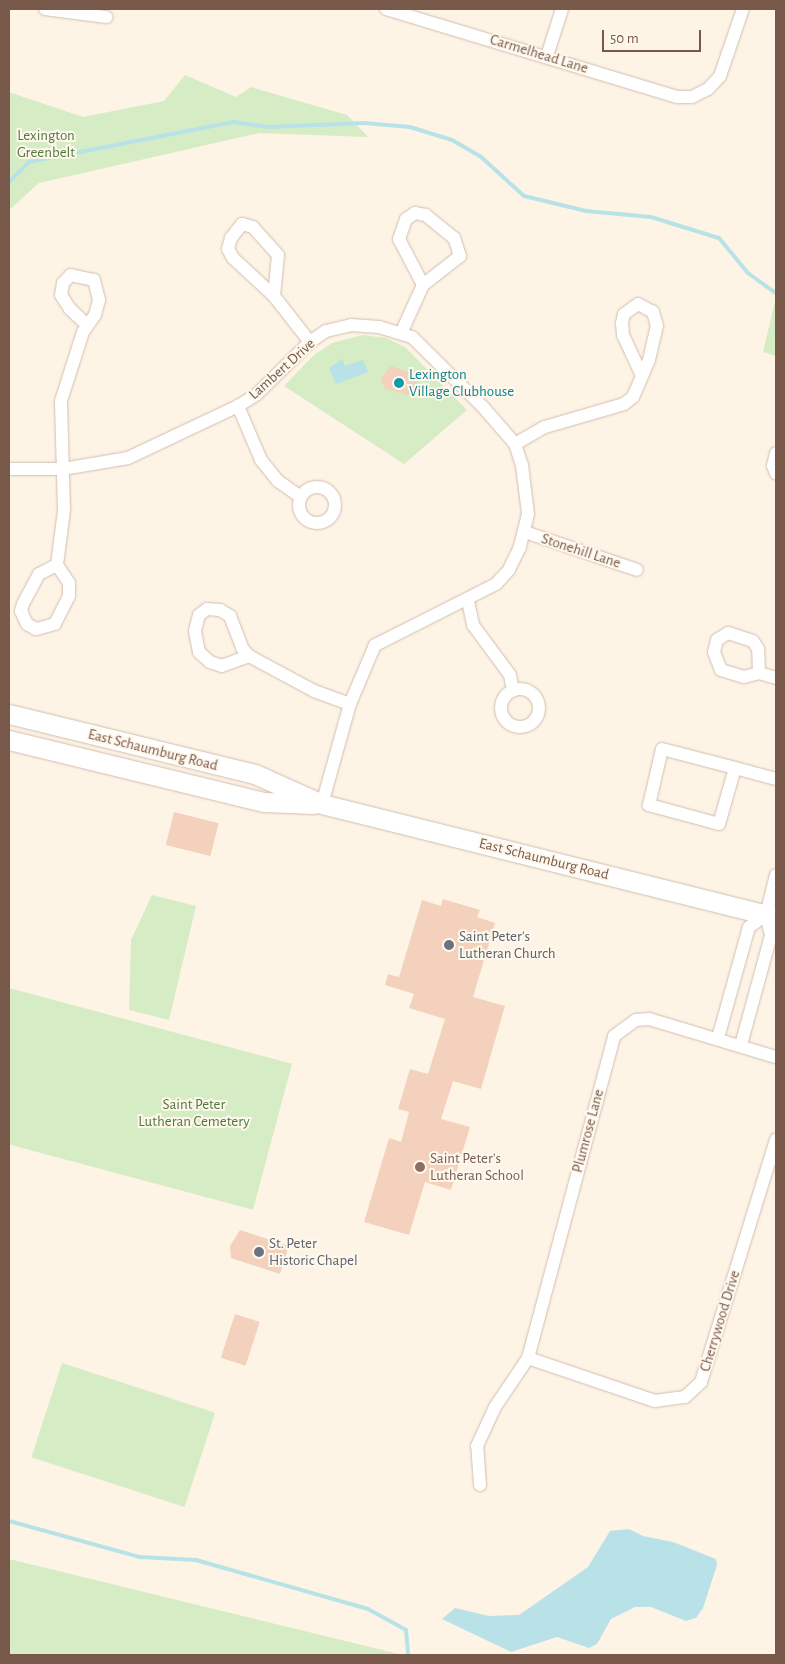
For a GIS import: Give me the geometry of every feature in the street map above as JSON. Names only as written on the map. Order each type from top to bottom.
[{"type":"main road","name":"East Schaumburg Road","points":[[9,714],[255,774],[322,804],[773,918]]},
{"type":"main road","name":"East Schaumburg Road","points":[[9,740],[264,802],[322,804]]},
{"type":"street","points":[[45,9],[106,17]]},
{"type":"street","name":"Carmelhead Lane","points":[[386,9],[548,56],[678,97],[692,96],[708,89],[720,76],[743,9]]},
{"type":"street","points":[[548,56],[562,9]]},
{"type":"street","points":[[322,804],[350,704],[366,660],[375,645],[386,637],[468,601],[496,584],[509,570],[525,532],[527,489],[515,444],[436,359],[402,331],[423,285],[455,261],[460,250],[454,238],[426,215],[415,213],[406,219],[399,239],[423,285]]},
{"type":"street","points":[[274,296],[278,255],[253,227],[242,224],[235,229],[228,249],[233,258],[274,296],[310,342]]},
{"type":"street","points":[[515,444],[545,427],[624,404],[633,397],[642,376],[657,326],[653,312],[638,304],[624,314],[622,323],[623,336],[642,376]]},
{"type":"street","points":[[57,564],[39,574],[23,604],[21,611],[27,624],[36,629],[55,624],[69,596],[69,583],[57,564],[64,510],[61,402],[86,324]]},
{"type":"street","name":"Lambert Drive","points":[[9,469],[63,469],[128,458],[238,406],[257,394],[310,342],[326,332],[351,325],[402,331]]},
{"type":"street","points":[[238,406],[261,460],[278,481],[301,497]]},
{"type":"street","points":[[776,454],[773,466],[776,473]]},
{"type":"street","name":"Stonehill Lane","points":[[525,532],[637,570]]},
{"type":"street","points":[[468,601],[473,625],[510,676],[513,690]]},
{"type":"street","points":[[249,656],[222,666],[210,662],[200,652],[195,631],[199,615],[207,610],[220,610],[230,616],[242,648],[249,656],[314,692],[350,704]]},
{"type":"street","points":[[759,673],[776,678]]},
{"type":"street","points":[[735,768],[719,824],[649,806],[662,749],[735,768],[776,779]]},
{"type":"street","points":[[776,876],[771,935],[741,1045],[776,1057]]},
{"type":"street","points":[[718,1038],[749,927],[773,918]]},
{"type":"street","name":"Plumrose Lane","points":[[480,1485],[477,1446],[495,1407],[528,1358],[614,1036],[636,1020],[649,1019],[741,1045]]},
{"type":"street","name":"Cherrywood Drive","points":[[528,1358],[655,1400],[685,1397],[701,1382],[776,1140]]},
{"type":"green space","name":"Lexington Greenbelt","points":[[185,75],[236,97],[251,87],[347,115],[368,137],[259,133],[39,183],[9,210],[9,92],[83,117],[164,101]]},
{"type":"green space","points":[[776,297],[776,356],[763,352]]},
{"type":"green space","points":[[363,335],[386,338],[405,347],[467,410],[404,464],[284,386],[314,355],[332,343]]},
{"type":"green space","points":[[152,895],[196,906],[169,1020],[129,1010],[131,940]]},
{"type":"green space","name":"Saint Peter Lutheran Cemetery","points":[[9,988],[292,1064],[253,1210],[9,1144]]},
{"type":"green space","points":[[62,1363],[215,1413],[185,1507],[31,1457]]},
{"type":"green space","points":[[9,1559],[403,1655],[9,1655]]},
{"type":"water","points":[[342,359],[345,366],[363,360],[368,372],[336,384],[329,368]]},
{"type":"water","points":[[629,1529],[643,1536],[673,1542],[716,1559],[717,1565],[703,1608],[696,1618],[686,1621],[651,1607],[635,1607],[611,1619],[597,1644],[589,1648],[557,1637],[511,1652],[442,1619],[455,1608],[489,1616],[519,1615],[588,1567],[610,1531]]},
{"type":"building","name":"Lexington Village Clubhouse","points":[[391,366],[416,375],[417,387],[408,395],[385,389],[381,378]]},
{"type":"building","points":[[174,812],[219,823],[210,856],[166,845]]},
{"type":"building","points":[[443,899],[480,910],[477,917],[495,923],[473,997],[505,1006],[481,1089],[453,1081],[441,1119],[470,1127],[451,1190],[425,1182],[409,1235],[364,1222],[389,1138],[401,1142],[409,1112],[398,1109],[410,1069],[428,1074],[445,1019],[409,1008],[414,994],[385,985],[388,974],[399,977],[422,900],[441,906]]},
{"type":"building","name":"St. Peter Historic Chapel","points":[[240,1230],[289,1246],[280,1274],[231,1258],[230,1246]]},
{"type":"building","points":[[235,1314],[260,1322],[246,1366],[221,1358]]},
{"type":"waterway","points":[[9,182],[29,162],[233,122],[269,127],[364,123],[410,127],[452,140],[480,156],[524,196],[586,211],[651,217],[719,238],[748,273],[776,293]]},
{"type":"waterway","points":[[9,1521],[140,1557],[196,1560],[368,1609],[406,1630],[408,1655]]},
{"type":"place","name":"Lexington Village Clubhouse","points":[[399,383]]},
{"type":"place","name":"Saint Peter's Lutheran Church","points":[[449,945]]},
{"type":"place","name":"Saint Peter's Lutheran School","points":[[420,1167]]},
{"type":"place","name":"St. Peter Historic Chapel","points":[[259,1252]]}]
